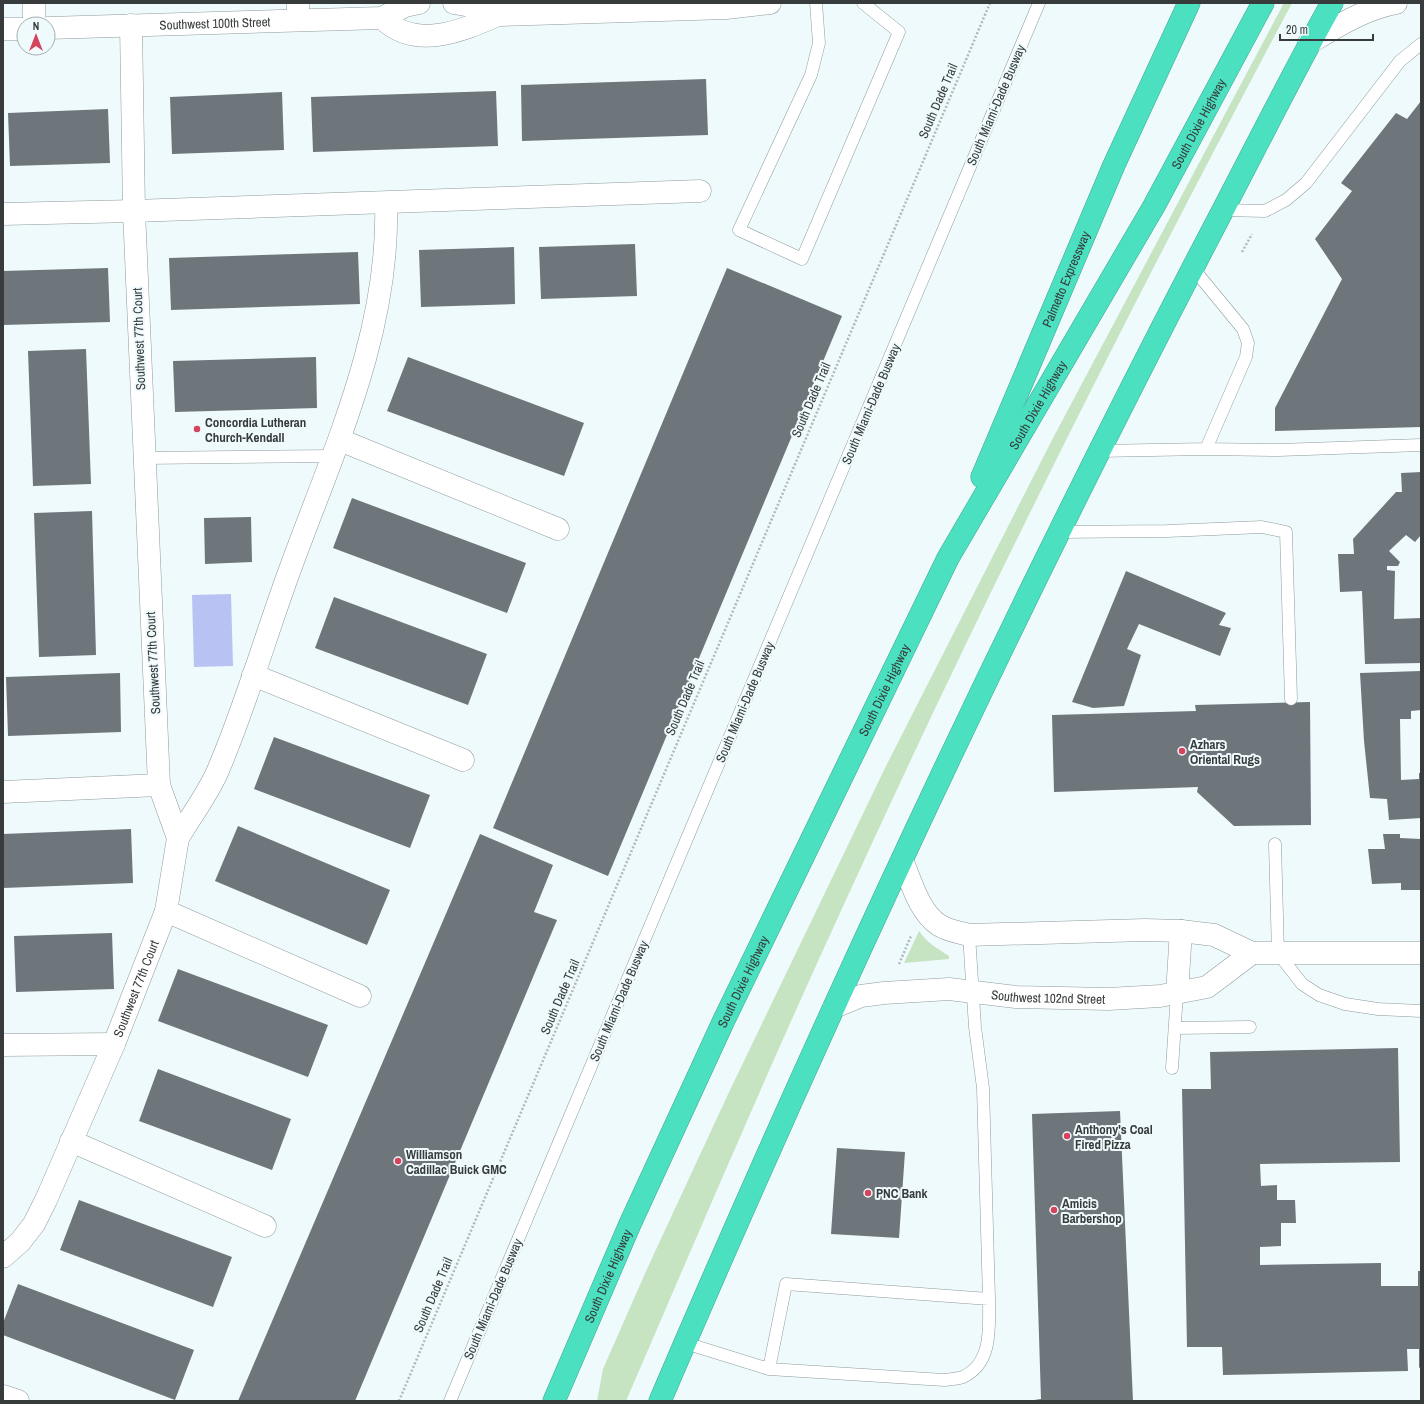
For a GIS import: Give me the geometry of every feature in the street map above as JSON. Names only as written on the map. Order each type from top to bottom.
[{"type":"highway","name":"Palmetto Expressway","points":[[948,558],[1114,165],[1189,3]]},
{"type":"highway","name":"South Dixie Highway","points":[[554,1401],[630,1224],[724,1020],[948,558],[1154,206],[1263,3]]},
{"type":"highway","points":[[660,1401],[834,1007],[980,693],[1098,451],[1309,43],[1332,3]]},
{"type":"street","points":[[34,3],[34,16]]},
{"type":"street","name":"Southwest 100th Street","points":[[56,28],[131,25],[298,12],[382,18],[404,6],[419,3]]},
{"type":"street","points":[[454,3],[471,6],[498,15]]},
{"type":"street","points":[[382,18],[391,27],[409,34],[432,36],[452,34],[498,15],[665,6],[726,8],[770,3]]},
{"type":"street","points":[[1309,43],[1339,25],[1370,11],[1396,3]]},
{"type":"street","name":"Southwest 77th Court","points":[[3,1257],[20,1242],[34,1224],[114,1044],[166,911],[178,838],[159,785],[134,211],[131,25]]},
{"type":"street","points":[[3,29],[16,29]]},
{"type":"street","points":[[3,214],[386,203],[700,191]]},
{"type":"street","points":[[178,838],[219,770],[291,565],[336,448],[362,372],[377,306],[387,230],[386,203]]},
{"type":"street","points":[[336,448],[558,529]]},
{"type":"street","points":[[253,675],[462,760]]},
{"type":"street","points":[[3,792],[159,785]]},
{"type":"street","points":[[902,860],[923,907],[932,918],[939,925],[969,935],[1145,930],[1181,931],[1214,935],[1252,954],[1421,952]]},
{"type":"street","points":[[166,911],[360,996]]},
{"type":"street","points":[[1177,993],[1181,931]]},
{"type":"street","name":"Southwest 102nd Street","points":[[834,1007],[861,996],[949,989],[1016,997],[1108,999],[1142,998],[1207,987],[1252,954]]},
{"type":"street","points":[[3,1045],[114,1044]]},
{"type":"street","points":[[71,1141],[265,1226]]},
{"type":"street","points":[[3,1396],[18,1401]]},
{"type":"lane","points":[[816,3],[819,43],[811,75],[739,230],[802,259],[900,32],[863,3]]},
{"type":"lane","name":"South Miami-Dade Busway","points":[[450,1401],[1038,3]]},
{"type":"lane","points":[[1223,210],[1265,211],[1286,200],[1306,183],[1400,61],[1421,44]]},
{"type":"lane","points":[[1192,267],[1243,329],[1248,343],[1246,357],[1206,449]]},
{"type":"lane","points":[[1098,451],[1206,449],[1279,450],[1421,445]]},
{"type":"lane","points":[[144,458],[336,448]]},
{"type":"lane","points":[[1059,532],[1167,531],[1262,527],[1286,532],[1291,699]]},
{"type":"lane","points":[[1275,844],[1278,954],[1302,984],[1319,995],[1345,1004],[1378,1009],[1421,1011]]},
{"type":"lane","points":[[685,1343],[769,1368],[944,1380],[963,1377],[978,1366],[986,1352],[989,1333],[989,1299],[983,1088],[973,992],[969,935]]},
{"type":"lane","points":[[1172,1068],[1177,993]]},
{"type":"lane","points":[[1175,1028],[1250,1027]]},
{"type":"lane","points":[[769,1368],[786,1284],[989,1299]]},
{"type":"path","name":"South Dade Trail","points":[[400,1401],[990,3]]},
{"type":"path","points":[[900,964],[912,933]]},
{"type":"green space","points":[[1284,3],[1292,3],[1118,337],[951,674],[789,1026],[626,1401],[597,1401],[603,1369],[647,1269],[730,1090],[886,766],[1052,440]]},
{"type":"green space","points":[[919,931],[929,943],[949,956],[949,959],[904,963]]},
{"type":"water","points":[[231,594],[233,666],[194,667],[192,595]]},
{"type":"building","points":[[706,79],[708,135],[522,141],[521,85]]},
{"type":"building","points":[[496,91],[498,146],[313,152],[311,97]]},
{"type":"building","points":[[282,92],[284,150],[172,154],[170,97]]},
{"type":"building","points":[[1421,101],[1421,427],[1275,431],[1275,408],[1342,279],[1315,239],[1352,191],[1341,183],[1396,113],[1407,119]]},
{"type":"building","points":[[108,109],[110,163],[10,166],[8,113]]},
{"type":"building","points":[[635,244],[637,296],[541,299],[539,247]]},
{"type":"building","points":[[514,247],[515,304],[421,307],[419,250]]},
{"type":"building","points":[[358,252],[360,304],[171,310],[169,258]]},
{"type":"building","points":[[108,268],[110,322],[3,325],[3,271]]},
{"type":"building","points":[[727,268],[842,316],[608,876],[493,828]]},
{"type":"building","points":[[86,349],[91,484],[33,486],[28,351]]},
{"type":"building","points":[[316,357],[317,408],[175,412],[173,361]]},
{"type":"building","points":[[408,357],[584,423],[564,476],[387,411]]},
{"type":"building","points":[[1421,472],[1421,535],[1415,542],[1406,535],[1389,551],[1400,562],[1398,566],[1387,566],[1387,570],[1395,571],[1394,619],[1421,618],[1421,663],[1365,664],[1362,591],[1340,592],[1338,554],[1354,554],[1353,539],[1396,492],[1402,492],[1401,473]]},
{"type":"building","points":[[352,498],[526,563],[507,613],[333,548]]},
{"type":"building","points":[[92,511],[96,655],[39,657],[34,513]]},
{"type":"building","points":[[251,517],[252,562],[205,564],[204,518]]},
{"type":"building","points":[[1126,571],[1226,613],[1219,625],[1231,628],[1220,656],[1139,624],[1127,649],[1141,655],[1124,706],[1093,708],[1072,702]]},
{"type":"building","points":[[334,597],[487,654],[468,705],[315,648]]},
{"type":"building","points":[[1421,671],[1421,710],[1411,711],[1411,719],[1400,719],[1401,780],[1419,779],[1419,773],[1421,773],[1421,818],[1389,820],[1387,799],[1370,798],[1364,741],[1360,673]]},
{"type":"building","points":[[120,673],[121,732],[8,736],[6,677]]},
{"type":"building","name":"Azhars Oriental Rugs","points":[[1310,702],[1311,825],[1234,826],[1197,792],[1198,787],[1054,792],[1052,715],[1196,711],[1195,705]]},
{"type":"building","points":[[274,737],[430,795],[410,848],[254,789]]},
{"type":"building","points":[[238,826],[390,890],[367,945],[215,881]]},
{"type":"building","points":[[131,829],[133,883],[3,888],[3,834]]},
{"type":"building","name":"Williamson Cadillac Buick GMC","points":[[480,834],[553,865],[534,912],[557,920],[355,1401],[238,1401]]},
{"type":"building","points":[[1383,834],[1400,834],[1400,838],[1421,839],[1421,890],[1401,890],[1401,883],[1372,884],[1368,849],[1385,849]]},
{"type":"building","points":[[112,933],[114,989],[16,992],[14,936]]},
{"type":"building","points":[[178,969],[328,1025],[308,1077],[158,1021]]},
{"type":"building","points":[[1398,1048],[1400,1162],[1260,1164],[1261,1186],[1277,1185],[1277,1200],[1295,1200],[1296,1223],[1281,1223],[1281,1246],[1260,1247],[1260,1265],[1381,1263],[1381,1286],[1418,1286],[1418,1271],[1421,1271],[1421,1367],[1419,1368],[1419,1349],[1407,1349],[1408,1371],[1223,1375],[1222,1347],[1187,1347],[1182,1089],[1211,1089],[1210,1052]]},
{"type":"building","points":[[158,1069],[291,1119],[272,1170],[139,1121]]},
{"type":"building","points":[[1120,1111],[1133,1401],[1027,1401],[1041,1399],[1032,1114]]},
{"type":"building","name":"PNC Bank","points":[[837,1148],[905,1152],[899,1238],[831,1234]]},
{"type":"building","points":[[79,1200],[232,1257],[213,1307],[60,1250]]},
{"type":"building","points":[[18,1284],[194,1350],[175,1400],[3,1335],[3,1323]]},
{"type":"place","name":"Concordia Lutheran Church-Kendall","points":[[197,429]]},
{"type":"place","name":"Azhars Oriental Rugs","points":[[1182,751]]},
{"type":"place","name":"Anthony's Coal Fired Pizza","points":[[1067,1136]]},
{"type":"place","name":"Williamson Cadillac Buick GMC","points":[[398,1161]]},
{"type":"place","name":"PNC Bank","points":[[868,1193]]},
{"type":"place","name":"Amicis Barbershop","points":[[1054,1210]]}]
